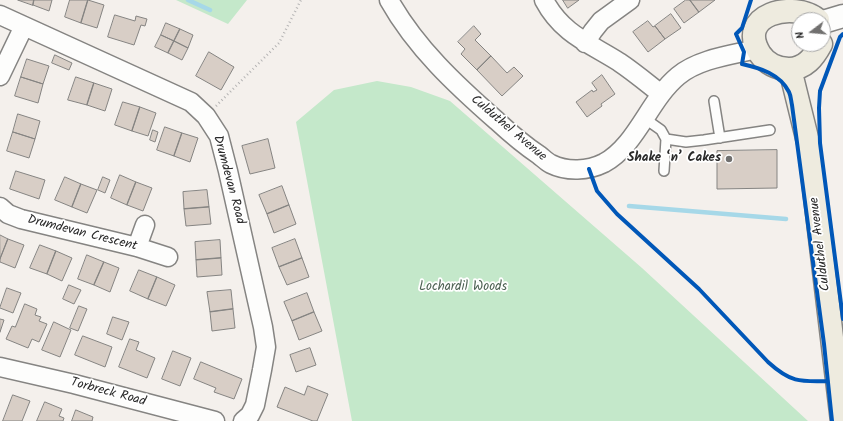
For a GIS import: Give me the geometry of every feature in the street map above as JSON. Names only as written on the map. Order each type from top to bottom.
[{"type":"main road","points":[[812,12],[806,6],[797,2],[776,2],[766,9],[759,17],[755,27],[754,38],[757,49],[762,57],[770,64],[780,68],[790,69],[800,67],[809,61],[817,52]]},
{"type":"main road","name":"Culduthel Avenue","points":[[790,69],[809,146],[842,421]]},
{"type":"street","name":"Culduthel Avenue","points":[[389,0],[413,36],[461,89],[530,149],[552,164],[568,170],[589,169],[604,163],[616,154],[632,136],[661,94],[679,76],[693,66],[757,49]]},
{"type":"street","points":[[544,0],[557,20],[568,31],[628,68],[661,94]]},
{"type":"street","points":[[585,42],[601,21],[630,0]]},
{"type":"street","name":"Drumdevan Road","points":[[0,14],[191,102],[206,116],[218,136],[228,171],[263,327],[266,348],[255,405],[250,415],[243,421]]},
{"type":"street","points":[[831,20],[843,16]]},
{"type":"street","points":[[0,76],[24,26]]},
{"type":"street","name":"Drumdevan Crescent","points":[[0,207],[8,214],[21,220],[137,247],[168,257]]},
{"type":"street","points":[[137,247],[145,225]]},
{"type":"street","name":"Torbreck Road","points":[[0,367],[74,384],[215,421]]},
{"type":"lane","points":[[714,100],[720,138]]},
{"type":"lane","points":[[644,118],[661,130],[666,139],[664,171]]},
{"type":"lane","points":[[666,139],[686,142],[770,130]]},
{"type":"path","points":[[206,116],[279,43],[301,0]]},
{"type":"green space","points":[[176,0],[247,0],[228,24]]},
{"type":"green space","name":"Lochardil Woods","points":[[377,81],[411,87],[450,101],[642,268],[808,421],[352,421],[296,122],[334,90]]},
{"type":"building","points":[[18,0],[34,0],[33,5]]},
{"type":"building","points":[[34,0],[52,0],[49,11],[33,5]]},
{"type":"building","points":[[70,0],[88,0],[81,23],[65,17]]},
{"type":"building","points":[[88,0],[104,5],[97,28],[81,23]]},
{"type":"building","points":[[563,0],[579,0],[568,8]]},
{"type":"building","points":[[686,0],[690,0],[699,12],[684,23],[674,9]]},
{"type":"building","points":[[690,0],[715,0],[699,12]]},
{"type":"building","points":[[671,14],[681,28],[665,39],[655,26]]},
{"type":"building","points":[[115,15],[135,21],[136,16],[147,19],[145,26],[141,25],[134,45],[108,37]]},
{"type":"building","points":[[648,21],[653,27],[655,26],[665,39],[648,52],[633,32]]},
{"type":"building","points":[[166,23],[180,29],[174,41],[161,35]]},
{"type":"building","points":[[474,26],[481,34],[475,40],[491,56],[477,70],[461,54],[465,49],[458,42]]},
{"type":"building","points":[[180,29],[193,35],[188,48],[174,41]]},
{"type":"building","points":[[161,35],[174,41],[168,53],[155,47]]},
{"type":"building","points":[[174,41],[188,48],[182,60],[168,53]]},
{"type":"building","points":[[209,52],[234,67],[221,90],[196,76]]},
{"type":"building","points":[[55,55],[72,63],[69,70],[52,63]]},
{"type":"building","points":[[491,56],[507,73],[514,67],[523,76],[502,96],[477,70]]},
{"type":"building","points":[[27,59],[49,66],[43,84],[21,77]]},
{"type":"building","points":[[602,75],[615,94],[587,117],[576,102],[592,90],[593,92],[597,90],[592,83]]},
{"type":"building","points":[[21,77],[43,84],[38,103],[15,96]]},
{"type":"building","points":[[76,77],[94,83],[87,105],[68,100]]},
{"type":"building","points":[[94,83],[112,89],[105,111],[87,105]]},
{"type":"building","points":[[123,102],[140,107],[132,131],[115,125]]},
{"type":"building","points":[[140,107],[156,113],[148,136],[132,131]]},
{"type":"building","points":[[18,114],[40,121],[35,139],[13,132]]},
{"type":"building","points":[[165,127],[182,133],[174,156],[157,150]]},
{"type":"building","points":[[153,130],[158,132],[155,142],[150,140]]},
{"type":"building","points":[[13,132],[35,139],[29,158],[7,151]]},
{"type":"building","points":[[182,133],[198,138],[190,162],[174,156]]},
{"type":"building","points":[[268,139],[275,168],[250,174],[242,146]]},
{"type":"building","points":[[777,150],[777,188],[717,189],[717,151]]},
{"type":"building","points":[[16,171],[45,180],[39,199],[10,189]]},
{"type":"building","points":[[120,175],[136,182],[127,205],[111,198]]},
{"type":"building","points":[[65,177],[81,184],[72,207],[55,200]]},
{"type":"building","points":[[103,177],[110,180],[105,193],[98,190]]},
{"type":"building","points":[[136,182],[152,188],[143,211],[127,205]]},
{"type":"building","points":[[81,184],[97,190],[87,213],[72,207]]},
{"type":"building","points":[[282,186],[289,205],[267,214],[259,195]]},
{"type":"building","points":[[207,190],[209,207],[184,209],[183,192]]},
{"type":"building","points":[[289,205],[296,224],[274,233],[267,214]]},
{"type":"building","points":[[209,207],[211,224],[186,226],[184,209]]},
{"type":"building","points":[[0,235],[8,239],[0,259]]},
{"type":"building","points":[[8,239],[24,245],[15,268],[0,262]]},
{"type":"building","points":[[295,239],[302,258],[279,267],[272,248]]},
{"type":"building","points":[[220,240],[221,258],[196,260],[195,242]]},
{"type":"building","points":[[40,245],[56,251],[47,274],[30,268]]},
{"type":"building","points":[[56,251],[72,258],[62,281],[47,274]]},
{"type":"building","points":[[87,255],[104,262],[94,285],[78,279]]},
{"type":"building","points":[[221,258],[222,275],[197,277],[196,260]]},
{"type":"building","points":[[302,258],[309,277],[287,285],[279,267]]},
{"type":"building","points":[[104,262],[119,268],[110,292],[94,285]]},
{"type":"building","points":[[139,270],[157,277],[148,299],[130,291]]},
{"type":"building","points":[[157,277],[175,285],[166,306],[148,299]]},
{"type":"building","points":[[69,285],[81,290],[74,304],[63,299]]},
{"type":"building","points":[[7,288],[21,293],[13,313],[0,308]]},
{"type":"building","points":[[231,290],[233,309],[210,312],[207,292]]},
{"type":"building","points":[[307,293],[314,312],[292,321],[284,302]]},
{"type":"building","points":[[25,304],[37,309],[35,315],[41,317],[39,321],[47,324],[39,342],[32,339],[28,348],[6,339],[12,326],[15,327]]},
{"type":"building","points":[[79,306],[87,309],[78,331],[70,328]]},
{"type":"building","points":[[233,309],[235,328],[212,331],[210,312]]},
{"type":"building","points":[[314,312],[322,331],[299,340],[292,321]]},
{"type":"building","points":[[113,317],[129,322],[122,340],[107,334]]},
{"type":"building","points":[[0,319],[4,320],[0,332]]},
{"type":"building","points":[[54,322],[71,330],[60,357],[42,350]]},
{"type":"building","points":[[83,336],[112,347],[105,367],[75,355]]},
{"type":"building","points":[[130,339],[139,342],[136,350],[155,358],[147,378],[119,367]]},
{"type":"building","points":[[310,348],[316,365],[296,372],[290,355]]},
{"type":"building","points":[[173,351],[191,358],[180,386],[162,379]]},
{"type":"building","points":[[201,362],[242,379],[234,399],[214,392],[216,388],[194,379]]},
{"type":"building","points":[[308,386],[328,394],[317,421],[313,421],[277,407],[285,387],[304,395]]},
{"type":"building","points":[[13,395],[30,401],[22,421],[3,421]]},
{"type":"building","points":[[45,402],[62,409],[59,416],[64,418],[63,421],[37,421]]},
{"type":"building","points":[[76,410],[93,417],[92,421],[72,421]]},
{"type":"waterway","points":[[188,0],[210,10]]},
{"type":"waterway","points":[[629,206],[786,219]]},
{"type":"cycle path","points":[[751,0],[742,28],[736,34],[744,52],[742,64],[775,76],[785,86],[790,95],[824,344],[832,421]]},
{"type":"cycle path","points":[[843,34],[840,37],[820,91],[819,108],[820,143],[843,319]]},
{"type":"cycle path","points":[[589,169],[597,191],[617,214],[699,289],[768,362],[783,374],[795,379],[802,381],[828,381]]},
{"type":"place","name":"Shake ‘n’ Cakes","points":[[729,159]]}]
